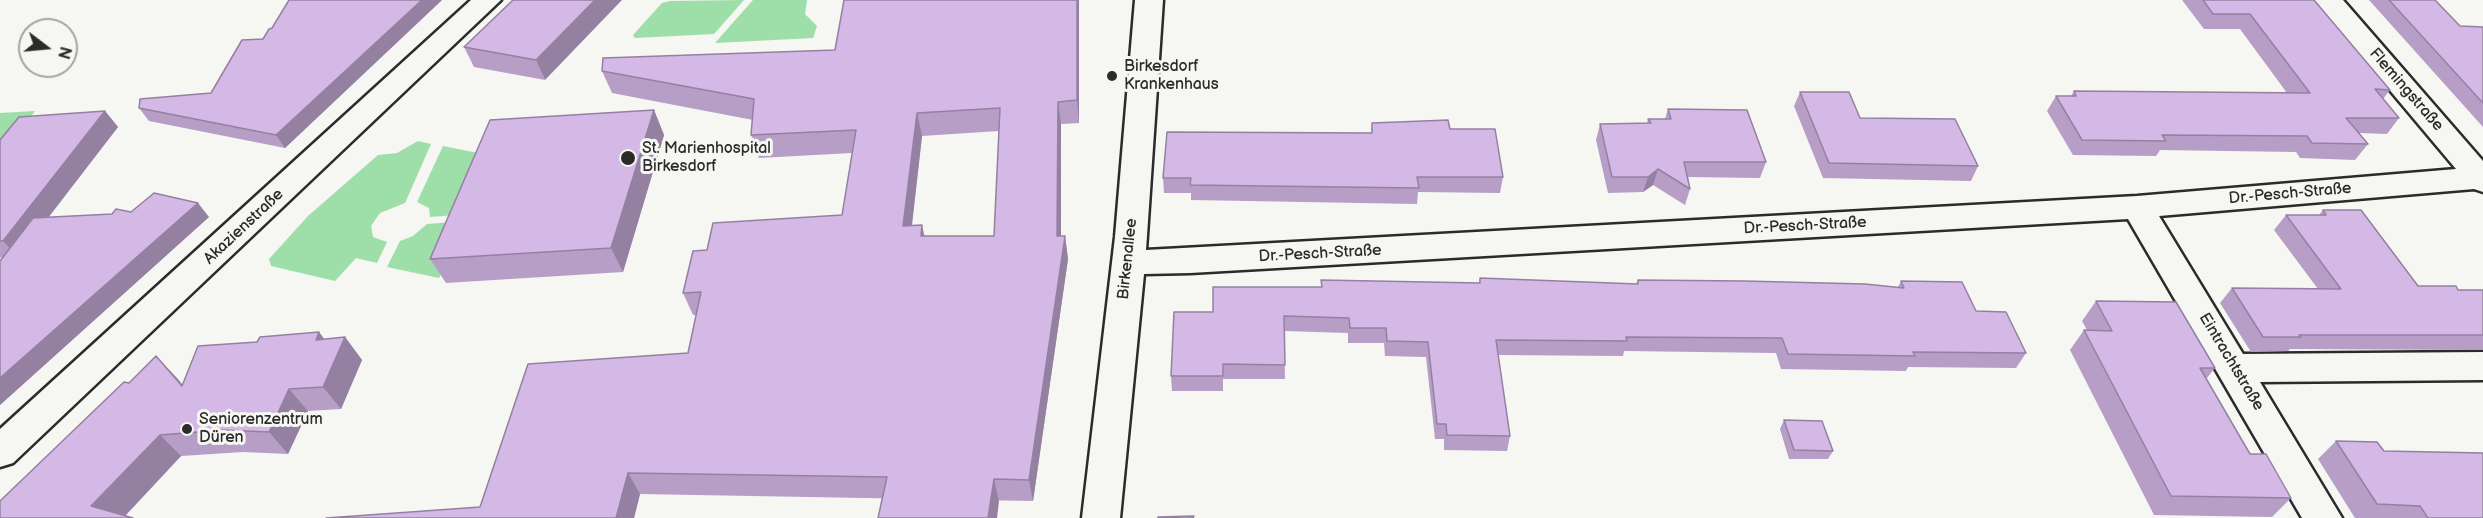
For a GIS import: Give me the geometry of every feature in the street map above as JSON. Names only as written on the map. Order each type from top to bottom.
[{"type":"street","name":"Akazienstraße","points":[[0,452],[487,0]]},
{"type":"street","name":"Birkenallee","points":[[1101,518],[1128,262],[1149,0]]},
{"type":"street","name":"Flemingstraße","points":[[2328,0],[2482,179]]},
{"type":"street","name":"Dr.-Pesch-Straße","points":[[1128,262],[1190,261],[2137,207],[2482,179]]},
{"type":"street","name":"Eintrachtstraße","points":[[2137,207],[2324,518]]},
{"type":"street","points":[[2234,368],[2483,366]]},
{"type":"green space","points":[[744,0],[714,34],[635,38],[633,35],[662,3]]},
{"type":"green space","points":[[753,0],[807,0],[805,14],[817,26],[813,38],[715,43]]},
{"type":"green space","points":[[35,111],[0,159],[0,113]]},
{"type":"green space","points":[[418,141],[431,144],[405,203],[380,213],[371,226],[373,237],[387,242],[377,263],[356,258],[335,281],[271,266],[269,259],[308,216],[378,155],[397,153]]},
{"type":"green space","points":[[443,146],[493,156],[470,214],[430,217],[429,208],[417,202]]},
{"type":"green space","points":[[467,221],[439,278],[387,267],[400,241],[413,236],[427,224]]},
{"type":"building","points":[[289,0],[422,0],[276,135],[139,108],[140,99],[211,93],[242,40],[263,39]]},
{"type":"building","points":[[513,0],[595,0],[536,60],[464,47]]},
{"type":"building","points":[[844,0],[1077,0],[1077,100],[1058,102],[1057,236],[1065,236],[1029,480],[994,479],[988,518],[878,518],[887,477],[628,473],[616,518],[326,518],[480,507],[528,364],[688,353],[701,292],[683,293],[693,251],[707,250],[713,223],[842,215],[856,130],[751,135],[754,99],[602,71],[603,58],[835,50]],"holes":[[[1000,108],[994,236],[921,236],[922,225],[903,226],[917,113]]]},
{"type":"building","points":[[2203,0],[2314,0],[2390,90],[2375,89],[2399,118],[2346,118],[2368,144],[2312,143],[2307,136],[2162,135],[2166,141],[2082,140],[2056,96],[2076,96],[2074,91],[2310,93],[2250,14],[2213,14]]},
{"type":"building","points":[[2389,0],[2435,0],[2460,26],[2483,27],[2483,103]]},
{"type":"building","points":[[1800,92],[1849,92],[1860,118],[1955,119],[1978,166],[1829,163]]},
{"type":"building","points":[[1668,109],[1747,110],[1766,162],[1684,162],[1690,189],[1658,169],[1648,177],[1612,177],[1600,124],[1651,123],[1648,119],[1671,119]]},
{"type":"building","points":[[654,110],[611,248],[430,259],[490,120]]},
{"type":"building","points":[[105,111],[3,241],[0,241],[0,140],[19,117]]},
{"type":"building","points":[[1448,120],[1450,129],[1495,129],[1503,177],[1417,177],[1419,188],[1190,185],[1191,178],[1163,178],[1167,132],[1372,133],[1372,123]]},
{"type":"building","points":[[154,193],[198,203],[0,378],[0,261],[33,218],[112,214],[116,209],[131,212]]},
{"type":"building","points":[[2323,210],[2361,210],[2418,286],[2456,286],[2458,290],[2483,290],[2483,335],[2263,337],[2232,288],[2341,289],[2286,215],[2326,215]]},
{"type":"building","points":[[1480,278],[1638,284],[1638,280],[1744,281],[1865,284],[1904,288],[1901,281],[1962,282],[1976,311],[2006,312],[2026,353],[1913,352],[1915,356],[1788,354],[1782,338],[1626,337],[1627,341],[1496,340],[1510,436],[1447,435],[1446,424],[1437,424],[1428,342],[1387,341],[1386,328],[1350,328],[1349,318],[1284,316],[1285,365],[1223,364],[1223,376],[1171,376],[1174,312],[1213,312],[1213,287],[1322,287],[1321,280],[1480,283]]},
{"type":"building","points":[[2096,301],[2176,302],[2215,368],[2200,368],[2250,454],[2266,454],[2291,498],[2171,496],[2084,330],[2112,331]]},
{"type":"building","points":[[319,332],[316,340],[345,337],[323,387],[289,389],[269,432],[223,430],[160,435],[91,506],[133,518],[0,518],[0,501],[124,382],[129,383],[156,356],[182,386],[198,346],[257,342],[260,337]]},
{"type":"building","points":[[1784,420],[1822,421],[1833,451],[1794,450]]},
{"type":"building","points":[[2336,441],[2377,442],[2384,451],[2483,453],[2483,518],[2428,518],[2420,506],[2377,504]]},
{"type":"building","points":[[1194,516],[1193,518],[1158,518],[1158,517]]},
{"type":"place","name":"Birkesdorf Krankenhaus","points":[[1112,76]]},
{"type":"place","name":"St. Marienhospital Birkesdorf","points":[[628,158]]},
{"type":"place","name":"Seniorenzentrum Düren","points":[[187,429]]}]
